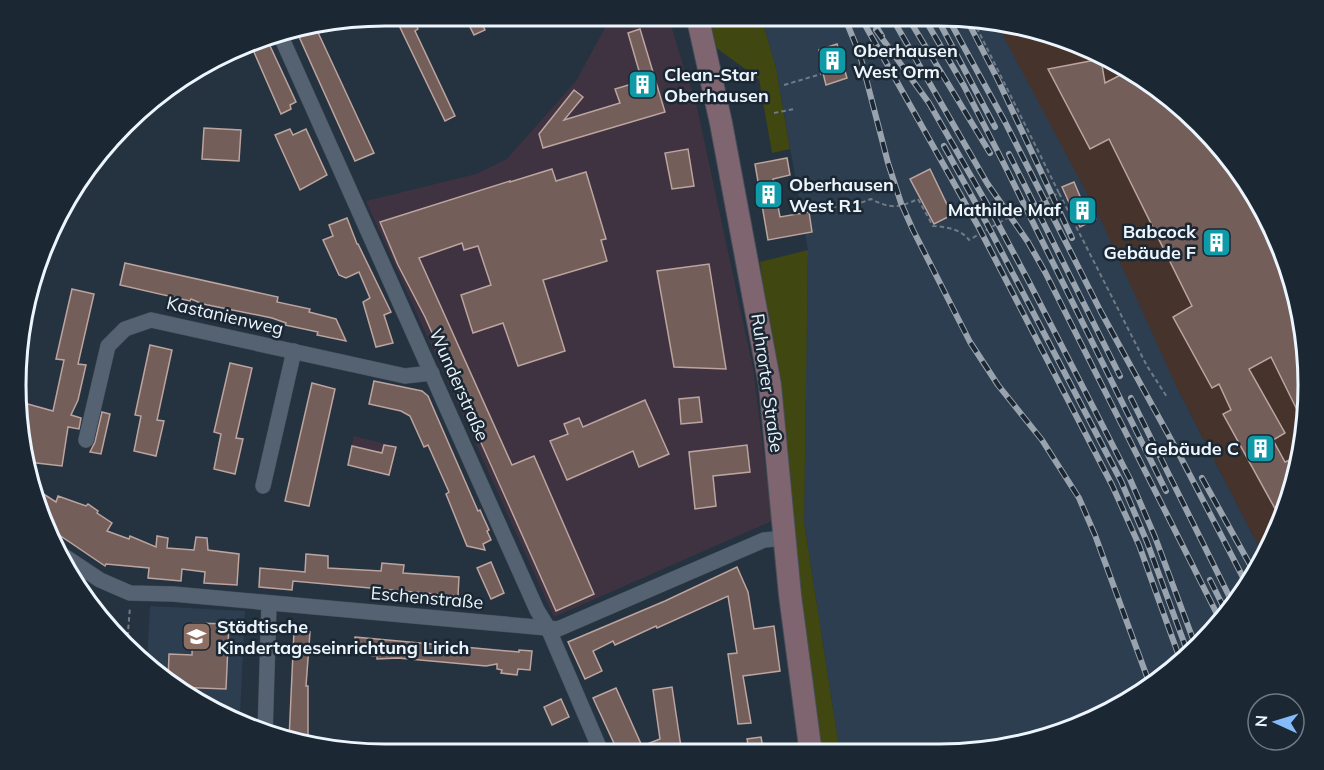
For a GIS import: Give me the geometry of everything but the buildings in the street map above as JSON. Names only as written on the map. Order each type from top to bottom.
[{"type":"main road","name":"Ruhrorter Straße","points":[[700,26],[714,86],[770,386],[795,635],[810,744]]},
{"type":"street","name":"Wunderstraße","points":[[283,41],[537,610],[548,628],[598,744]]},
{"type":"street","name":"Kastanienweg","points":[[86,440],[108,346],[125,329],[151,320],[405,376],[432,373]]},
{"type":"street","name":"Kastanienweg","points":[[263,486],[294,351]]},
{"type":"street","name":"Eschenstraße","points":[[72,561],[100,580],[130,593],[173,594],[558,629],[764,540],[786,538]]},
{"type":"street","points":[[265,724],[269,604]]},
{"type":"path","points":[[977,28],[1147,366],[1167,397]]},
{"type":"path","points":[[784,85],[821,74]]},
{"type":"path","points":[[774,113],[794,109]]},
{"type":"path","points":[[808,203],[813,202],[814,209],[855,205],[871,199],[885,206],[899,207],[918,199],[933,226],[945,227],[964,234],[969,240],[1018,212],[1059,193]]},
{"type":"path","points":[[128,635],[130,593]]},
{"type":"shaded area","points":[[606,26],[671,26],[695,98],[753,368],[772,521],[554,617],[366,201],[476,174],[507,159],[576,81]]},
{"type":"shaded area","points":[[764,26],[963,26],[1001,31],[1100,218],[1178,390],[1259,548],[1238,585],[1193,639],[1158,670],[1119,696],[1077,717],[1009,738],[963,744],[838,744],[804,522],[808,250],[776,68]]},
{"type":"shaded area","points":[[1000,31],[1032,38],[1077,53],[1119,74],[1158,100],[1193,131],[1224,166],[1238,185],[1261,226],[1279,269],[1292,315],[1298,361],[1298,409],[1292,455],[1286,478],[1271,523],[1259,548],[1178,390]]},
{"type":"shaded area","points":[[354,436],[397,447],[389,476],[347,465]]},
{"type":"shaded area","name":"Städtische Kindertageseinrichtung Lirich","points":[[150,606],[245,611],[240,714],[185,684],[147,654]]},
{"type":"green space","points":[[712,26],[764,26],[776,68],[790,149],[772,153],[759,79],[715,47]]},
{"type":"green space","points":[[808,250],[804,522],[838,744],[820,744],[760,262]]},
{"type":"railway","points":[[848,26],[860,55],[888,163],[901,203],[913,230],[970,342],[998,385],[1042,440],[1079,498],[1095,535],[1147,678]]},
{"type":"railway","points":[[866,26],[978,226],[1112,485],[1139,545],[1178,653]]},
{"type":"railway","points":[[876,26],[882,36]]},
{"type":"railway","points":[[897,26],[987,183],[1028,242],[1045,272],[1216,613]]},
{"type":"railway","points":[[913,26],[990,153]]},
{"type":"railway","points":[[929,26],[964,86],[1004,164],[1166,491]]},
{"type":"railway","points":[[941,26],[995,127]]},
{"type":"railway","points":[[952,26],[1005,122],[1101,312],[1243,577]]},
{"type":"railway","points":[[971,27],[1072,238]]},
{"type":"railway","points":[[876,30],[929,103],[1029,282],[1130,479],[1155,537],[1193,639]]},
{"type":"railway","points":[[944,146],[1121,481],[1147,542],[1185,646]]},
{"type":"railway","points":[[1009,154],[1120,376]]},
{"type":"railway","points":[[1131,398],[1229,597]]},
{"type":"railway","points":[[1202,478],[1250,565]]},
{"type":"railway","points":[[1210,580],[1223,606]]},
{"type":"place","name":"Oberhausen West Orm","points":[[832,61]]},
{"type":"place","name":"Clean-Star Oberhausen","points":[[643,85]]},
{"type":"place","name":"Oberhausen West R1","points":[[768,195]]},
{"type":"place","name":"Mathilde Maf","points":[[1082,210]]},
{"type":"place","name":"Babcock Gebäude F","points":[[1217,242]]},
{"type":"place","name":"Gebäude C","points":[[1260,449]]},
{"type":"place","name":"Städtische Kindertageseinrichtung Lirich","points":[[196,637]]}]
